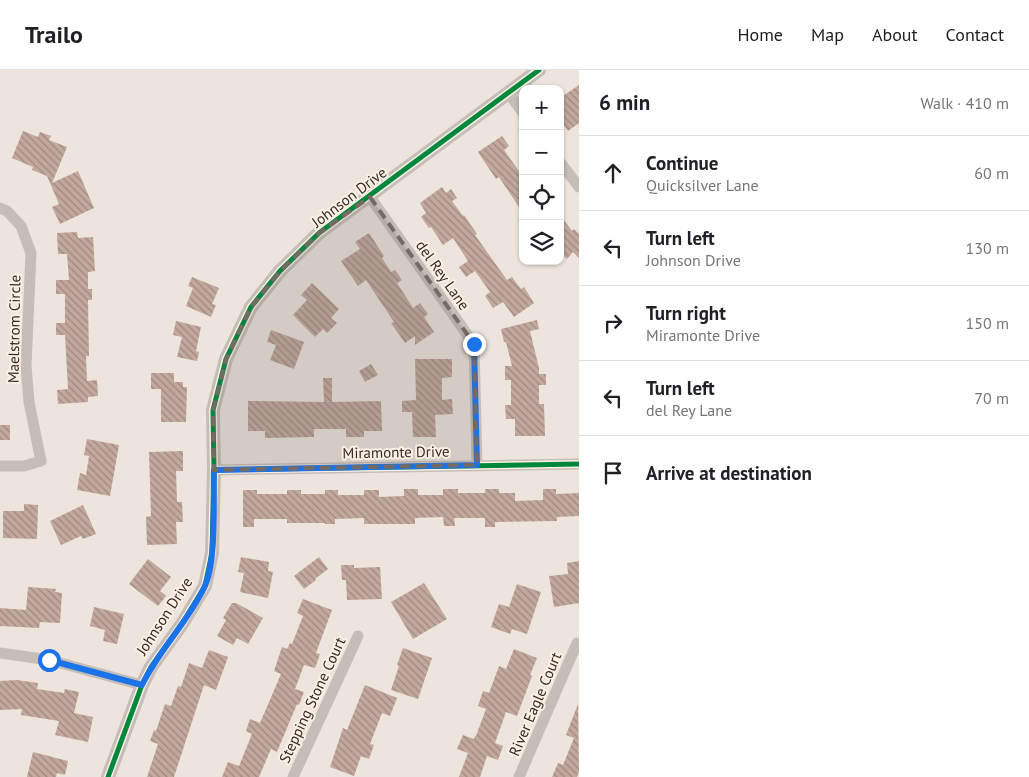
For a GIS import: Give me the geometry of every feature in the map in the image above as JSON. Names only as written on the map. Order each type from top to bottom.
[{"type":"street","name":"Johnson Drive","points":[[108,777],[142,685],[151,667],[182,624],[205,586],[212,553],[213,410],[226,359],[251,307],[280,271],[319,233],[539,70]]},
{"type":"street","points":[[508,92],[519,107]]},
{"type":"street","points":[[564,167],[579,187]]},
{"type":"street","name":"del Rey Lane","points":[[370,197],[474,344],[477,465]]},
{"type":"street","name":"Maelstrom Circle","points":[[0,208],[7,211],[21,226],[31,253],[26,366],[29,402],[41,461],[24,466],[0,466]]},
{"type":"street","name":"Miramonte Drive","points":[[214,470],[579,464]]},
{"type":"street","name":"Stepping Stone Court","points":[[293,777],[358,636]]},
{"type":"street","name":"River Eagle Court","points":[[519,777],[578,643]]},
{"type":"street","points":[[0,654],[49,660],[142,685]]},
{"type":"highlighted area","points":[[370,197],[474,344],[477,465],[214,470],[213,410],[226,359],[251,307],[280,271],[319,233]]},
{"type":"building","points":[[579,85],[579,123],[568,131],[564,126],[564,95]]},
{"type":"building","points":[[23,131],[38,137],[40,132],[51,136],[49,140],[67,147],[52,183],[78,171],[94,208],[60,224],[52,207],[59,204],[47,176],[32,170],[33,167],[12,158]]},
{"type":"building","points":[[502,136],[509,146],[504,150],[519,171],[519,207],[499,177],[496,179],[478,152]]},
{"type":"building","points":[[442,187],[446,193],[451,189],[457,198],[452,201],[464,215],[477,234],[475,235],[507,280],[512,277],[521,289],[524,287],[534,303],[514,317],[503,302],[493,308],[485,296],[490,292],[475,271],[466,277],[459,267],[468,261],[453,238],[443,245],[431,227],[429,228],[421,217],[426,213],[420,203]]},
{"type":"building","points":[[564,220],[572,231],[574,229],[579,234],[579,258],[573,252],[567,259],[564,256]]},
{"type":"building","points":[[77,232],[78,238],[93,237],[95,271],[88,272],[88,289],[92,289],[92,300],[88,300],[89,356],[86,356],[87,381],[97,380],[98,396],[88,397],[88,402],[58,404],[57,390],[68,389],[65,335],[56,335],[56,323],[65,323],[65,294],[56,294],[56,280],[69,280],[67,254],[58,254],[57,233]]},
{"type":"building","points":[[369,233],[384,256],[382,258],[391,272],[395,270],[402,280],[397,283],[413,308],[420,303],[428,314],[424,317],[434,332],[415,345],[415,336],[405,343],[391,323],[394,322],[366,280],[358,286],[341,261],[360,249],[355,242]]},
{"type":"building","points":[[192,277],[219,288],[212,304],[216,305],[211,317],[186,306],[193,288],[188,286]]},
{"type":"building","points":[[312,283],[339,309],[331,318],[337,323],[327,333],[323,329],[315,337],[293,315],[307,300],[301,295]]},
{"type":"building","points":[[537,320],[539,329],[530,331],[539,374],[546,374],[546,385],[539,385],[539,404],[544,404],[545,436],[515,436],[515,419],[506,419],[505,405],[511,405],[511,380],[505,380],[505,366],[512,366],[501,329]]},
{"type":"building","points":[[176,321],[201,327],[196,351],[199,352],[197,361],[177,357],[182,337],[173,335]]},
{"type":"building","points":[[271,330],[304,342],[294,369],[270,360],[276,345],[267,342]]},
{"type":"building","points":[[415,359],[452,359],[452,377],[442,378],[442,400],[452,399],[453,414],[435,415],[436,437],[413,437],[412,412],[402,412],[402,401],[416,400]]},
{"type":"building","points":[[371,364],[378,375],[365,382],[359,371]]},
{"type":"building","points":[[151,373],[174,373],[174,382],[183,382],[183,387],[187,387],[186,422],[161,422],[161,389],[151,389]]},
{"type":"building","points":[[323,378],[332,378],[332,402],[381,401],[382,431],[364,431],[364,437],[346,437],[346,429],[314,429],[314,437],[265,438],[265,431],[248,431],[248,401],[324,402]]},
{"type":"building","points":[[0,425],[10,425],[10,440],[0,440]]},
{"type":"building","points":[[87,439],[119,445],[110,496],[77,490],[80,473],[86,475],[89,456],[84,455]]},
{"type":"building","points":[[183,451],[183,471],[176,471],[177,502],[182,502],[183,522],[176,522],[177,544],[147,545],[146,517],[151,516],[149,452]]},
{"type":"building","points":[[404,489],[418,489],[418,495],[443,495],[443,489],[458,489],[458,493],[485,493],[485,489],[499,489],[499,493],[515,493],[515,501],[543,500],[543,489],[556,489],[556,494],[579,493],[579,516],[557,517],[557,521],[495,522],[495,527],[485,527],[485,518],[454,518],[455,526],[444,526],[443,517],[415,518],[415,524],[364,524],[364,518],[335,519],[335,524],[287,523],[287,519],[254,519],[254,527],[243,527],[243,490],[257,490],[257,494],[287,494],[287,490],[301,490],[301,494],[325,494],[325,490],[338,490],[338,495],[364,495],[364,490],[379,490],[379,497],[404,496]]},
{"type":"building","points":[[24,504],[38,505],[37,539],[3,538],[3,511],[24,511]]},
{"type":"building","points":[[83,505],[96,534],[83,539],[81,536],[61,545],[50,521]]},
{"type":"building","points":[[241,557],[269,562],[268,571],[273,572],[268,598],[240,592],[244,573],[238,572]]},
{"type":"building","points":[[319,557],[328,569],[304,589],[294,576]]},
{"type":"building","points":[[148,559],[171,577],[160,591],[166,596],[158,606],[129,584]]},
{"type":"building","points":[[579,561],[579,603],[554,607],[549,576],[568,574],[567,563]]},
{"type":"building","points":[[341,565],[354,565],[354,568],[380,567],[382,599],[347,600],[346,580],[342,580]]},
{"type":"building","points":[[424,583],[447,619],[413,639],[391,602]]},
{"type":"building","points":[[517,584],[541,592],[527,634],[512,629],[510,634],[491,627],[499,604],[509,607]]},
{"type":"building","points":[[28,587],[56,589],[55,592],[62,593],[60,623],[40,622],[39,628],[0,626],[0,608],[26,610]]},
{"type":"building","points":[[303,599],[332,610],[316,653],[320,654],[315,668],[304,665],[295,689],[304,692],[299,705],[297,704],[277,752],[271,749],[259,777],[222,777],[228,762],[239,766],[252,734],[246,731],[250,719],[260,723],[281,674],[274,671],[282,647],[287,649],[290,643],[292,644],[303,616],[297,613]]},
{"type":"building","points":[[232,603],[236,603],[263,618],[248,644],[237,638],[233,645],[217,636],[226,620],[223,618]]},
{"type":"building","points":[[94,607],[124,614],[117,644],[103,641],[105,630],[90,626]]},
{"type":"building","points":[[403,648],[432,658],[418,699],[391,690]]},
{"type":"building","points":[[514,649],[537,658],[517,716],[506,712],[495,743],[503,746],[498,760],[487,756],[480,777],[459,777],[468,753],[457,749],[463,735],[474,739],[476,736],[486,709],[478,706],[483,691],[489,693],[499,666],[506,669]]},
{"type":"building","points":[[209,650],[228,657],[216,690],[204,685],[174,777],[147,777],[158,744],[150,741],[154,730],[156,731],[165,704],[171,706],[178,686],[181,687],[189,663],[202,668]]},
{"type":"building","points":[[17,680],[38,683],[37,689],[64,693],[65,689],[79,692],[74,713],[93,717],[88,742],[55,735],[59,721],[21,715],[22,709],[0,710],[0,681]]},
{"type":"building","points":[[365,685],[397,698],[390,716],[382,713],[370,744],[374,745],[369,759],[361,756],[354,776],[330,767],[343,728],[347,730]]},
{"type":"building","points":[[578,704],[579,772],[577,777],[552,777],[558,763],[563,765],[574,738],[566,735]]},
{"type":"building","points":[[33,752],[68,761],[65,775],[57,773],[56,777],[27,777]]},
{"type":"cycle path","points":[[108,777],[142,685],[151,667],[182,624],[205,586],[212,553],[213,410],[226,359],[251,307],[280,271],[319,233],[539,70]]},
{"type":"cycle path","points":[[214,470],[579,464]]},
{"type":"route","points":[[49,660],[142,685],[151,667],[182,624],[205,586],[212,553],[214,470],[477,465],[474,344]]}]
